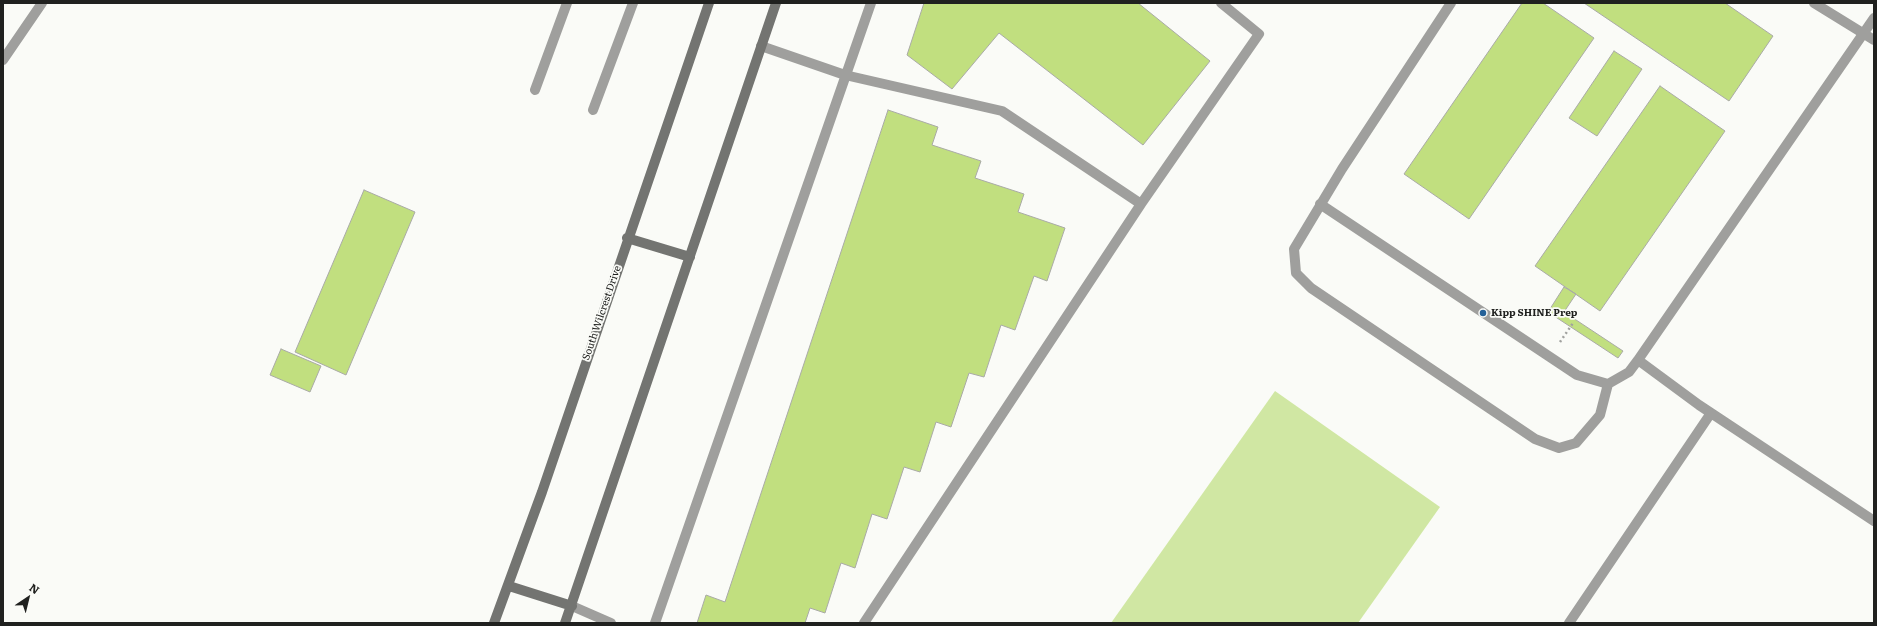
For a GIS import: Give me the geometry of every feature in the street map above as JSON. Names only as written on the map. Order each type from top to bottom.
[{"type":"main road","name":"South Wilcrest Drive","points":[[494,623],[509,586],[627,238],[709,3]]},
{"type":"main road","points":[[565,623],[776,3]]},
{"type":"main road","points":[[627,238],[690,257]]},
{"type":"main road","points":[[509,586],[572,606]]},
{"type":"street","points":[[3,60],[42,3]]},
{"type":"street","points":[[535,90],[567,3]]},
{"type":"street","points":[[593,110],[633,3]]},
{"type":"street","points":[[655,623],[871,3]]},
{"type":"street","points":[[864,623],[1141,204],[1259,34],[1221,3]]},
{"type":"street","points":[[1451,3],[1320,204],[1294,250],[1296,272],[1311,288],[1534,439],[1559,448],[1576,442],[1600,415],[1608,384],[1629,372],[1638,360],[1874,18]]},
{"type":"street","points":[[1814,3],[1874,40]]},
{"type":"street","points":[[762,46],[846,75],[1002,111],[1141,204]]},
{"type":"street","points":[[1320,204],[1577,375],[1608,384]]},
{"type":"street","points":[[1638,360],[1711,413],[1874,521]]},
{"type":"street","points":[[1569,623],[1711,413]]},
{"type":"street","points":[[572,606],[611,623]]},
{"type":"green space","points":[[1275,391],[1440,507],[1358,623],[1111,623]]},
{"type":"building","points":[[924,3],[1138,3],[1210,61],[1143,145],[999,33],[952,89],[907,55]]},
{"type":"building","points":[[1522,3],[1543,3],[1594,38],[1469,219],[1404,174]]},
{"type":"building","points":[[1584,3],[1725,3],[1773,36],[1729,101]]},
{"type":"building","points":[[1614,51],[1642,69],[1597,136],[1569,118]]},
{"type":"building","points":[[1660,86],[1725,131],[1600,311],[1535,266]]},
{"type":"building","points":[[888,110],[938,127],[932,145],[981,161],[975,178],[1024,194],[1018,212],[1065,228],[1047,281],[1034,276],[1015,330],[1001,325],[984,377],[969,373],[951,427],[936,422],[920,472],[904,467],[887,519],[872,514],[855,568],[841,563],[825,613],[810,608],[805,623],[697,623],[706,595],[725,602]]},
{"type":"building","points":[[364,190],[415,212],[346,375],[295,352]]},
{"type":"building","points":[[1564,287],[1576,294],[1564,312],[1623,351],[1618,358],[1548,312]]},
{"type":"building","points":[[281,349],[321,366],[310,392],[270,375]]},
{"type":"place","name":"Kipp SHINE Prep","points":[[1483,313]]}]
